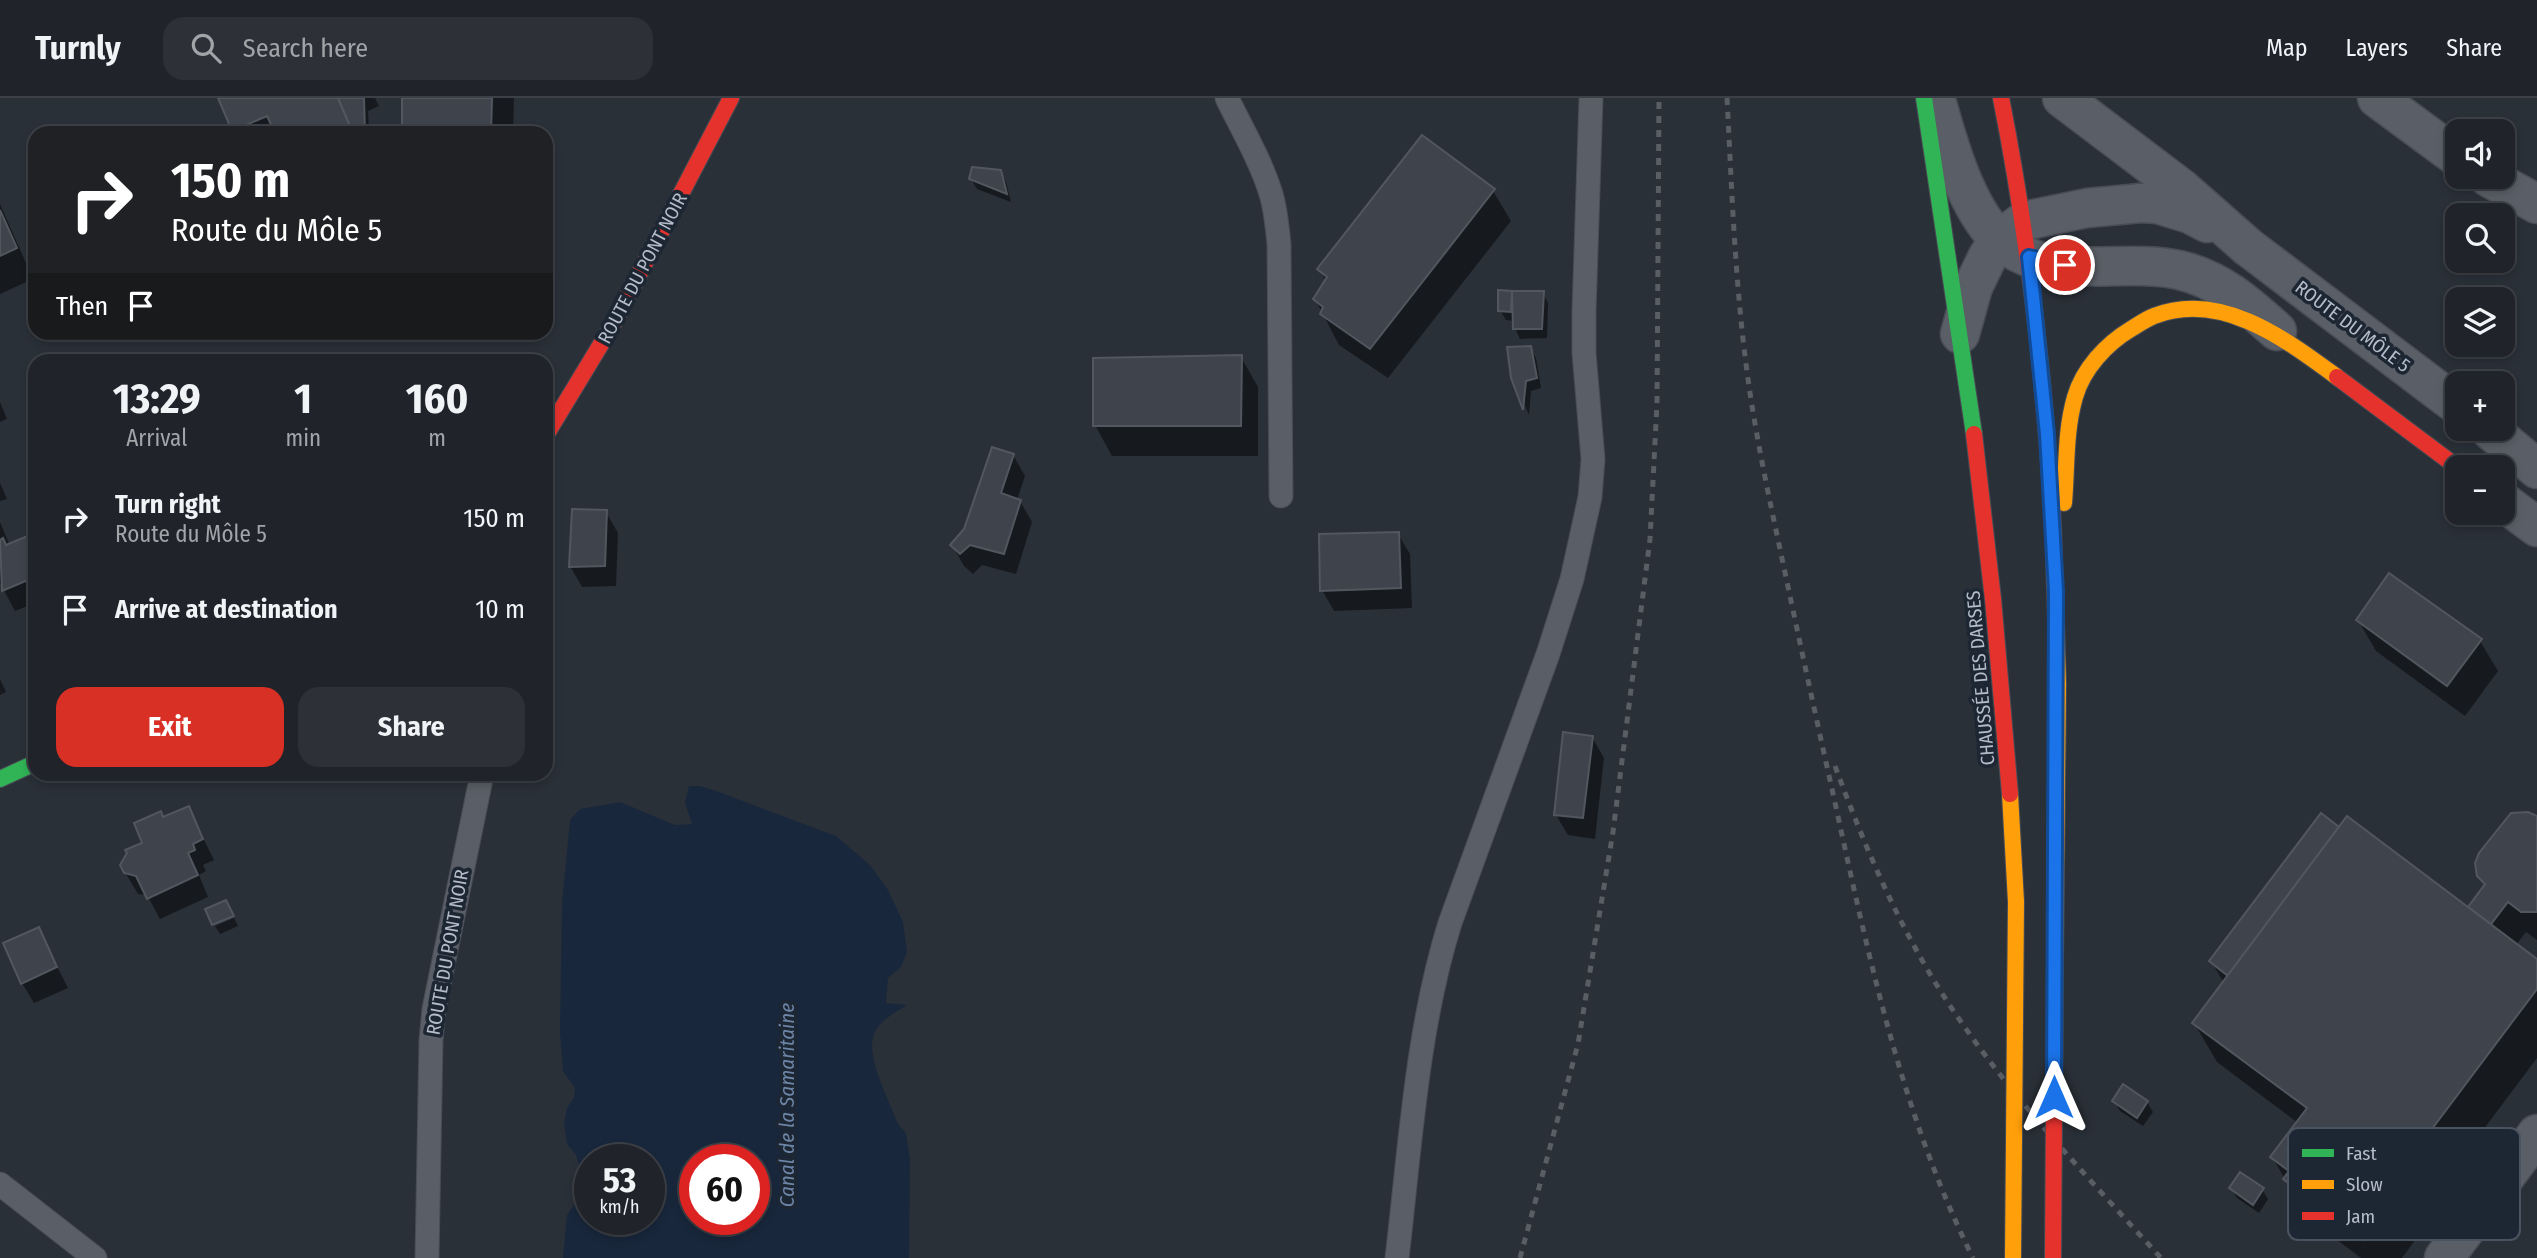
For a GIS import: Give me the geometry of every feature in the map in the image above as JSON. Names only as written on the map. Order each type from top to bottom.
[{"type":"main road","name":"ROUTE DU PONT NOIR","points":[[553,423],[612,326],[731,98]]},
{"type":"main road","name":"CHAUSSÉE DES DARSES","points":[[1924,98],[1985,520],[2009,765],[2016,902],[2014,1258]]},
{"type":"main road","points":[[2001,98],[2049,456],[2056,592],[2053,1258]]},
{"type":"main road","points":[[2056,592],[2076,395],[2096,358],[2111,343],[2142,321],[2176,310],[2193,309],[2229,312],[2267,328],[2445,458]]},
{"type":"main road","points":[[0,779],[28,766]]},
{"type":"street","points":[[1935,98],[1953,154],[1978,212],[2056,264],[2086,267],[2163,267],[2197,275],[2232,292],[2288,341]]},
{"type":"street","name":"ROUTE DU MÔLE 5","points":[[2062,98],[2181,188],[2248,247],[2445,396]]},
{"type":"street","points":[[2377,98],[2445,148]]},
{"type":"street","points":[[2509,189],[2537,205]]},
{"type":"street","name":"ROUTE DU MÔLE 5","points":[[2018,239],[2105,205],[2157,204],[2190,214],[2248,247]]},
{"type":"street","points":[[1960,334],[1973,287],[1988,256],[2018,239]]},
{"type":"street","points":[[2503,441],[2537,469]]},
{"type":"street","points":[[2515,511],[2537,527]]},
{"type":"street","points":[[2520,1156],[2537,1133]]},
{"type":"street","points":[[2444,1258],[2457,1240]]},
{"type":"lane","points":[[1227,98],[1263,173],[1276,220],[1279,243],[1281,496]]},
{"type":"lane","points":[[1397,1258],[1432,991],[1450,923],[1548,654],[1572,579],[1590,497],[1594,458],[1584,353],[1584,312],[1591,98]]},
{"type":"lane","name":"ROUTE DU PONT NOIR","points":[[427,1258],[430,1051],[434,1009],[481,781]]},
{"type":"lane","points":[[0,1184],[95,1258]]},
{"type":"water","name":"Canal de la Samaritaine","points":[[689,786],[700,786],[719,792],[836,836],[870,865],[888,890],[903,922],[907,952],[901,967],[888,978],[886,1003],[907,1005],[880,1025],[872,1044],[880,1079],[898,1124],[906,1133],[910,1159],[909,1258],[563,1258],[567,1215],[574,1204],[574,1235],[665,1235],[665,1144],[574,1144],[574,1153],[567,1144],[564,1123],[575,1088],[563,1071],[560,1032],[562,902],[570,820],[580,809],[620,802],[675,825],[692,824],[685,803]]},
{"type":"building","points":[[218,98],[338,98],[350,126],[272,126],[267,116],[244,126],[230,126]]},
{"type":"building","points":[[338,98],[364,98],[365,126],[350,126]]},
{"type":"building","points":[[402,98],[492,98],[491,126],[402,126]]},
{"type":"building","points":[[1422,135],[1495,189],[1370,349],[1320,314],[1323,307],[1313,299],[1327,277],[1317,269]]},
{"type":"building","points":[[972,167],[1001,170],[1007,194],[969,179]]},
{"type":"building","points":[[0,210],[17,248],[0,256]]},
{"type":"building","points":[[1498,290],[1512,291],[1511,312],[1498,311]]},
{"type":"building","points":[[1512,291],[1544,291],[1542,329],[1513,329]]},
{"type":"building","points":[[1531,346],[1537,378],[1526,381],[1523,410],[1511,378],[1507,347]]},
{"type":"building","points":[[1242,355],[1241,426],[1093,426],[1093,358]]},
{"type":"building","points":[[992,447],[1014,454],[1001,493],[1021,500],[1004,554],[970,545],[960,554],[950,545],[964,529]]},
{"type":"building","points":[[572,509],[607,510],[605,566],[569,567]]},
{"type":"building","points":[[1399,532],[1401,588],[1320,591],[1319,534]]},
{"type":"building","points":[[28,536],[28,580],[2,591],[0,540],[3,538],[6,545]]},
{"type":"building","points":[[2389,573],[2482,639],[2447,686],[2356,620]]},
{"type":"building","points":[[1563,732],[1593,736],[1583,818],[1554,815]]},
{"type":"building","points":[[189,806],[203,839],[193,844],[195,850],[188,853],[198,875],[147,899],[136,876],[124,873],[120,865],[127,853],[125,850],[142,843],[134,823],[161,811],[163,817]]},
{"type":"building","points":[[2528,812],[2537,816],[2537,912],[2521,912],[2508,902],[2491,924],[2468,907],[2485,884],[2477,876],[2475,863],[2479,853],[2511,813]]},
{"type":"building","points":[[2321,813],[2339,827],[2228,976],[2209,961]]},
{"type":"building","points":[[2347,816],[2537,959],[2537,989],[2433,1128],[2292,1128],[2307,1108],[2192,1023]]},
{"type":"building","points":[[226,900],[234,916],[212,925],[205,909]]},
{"type":"building","points":[[39,927],[57,967],[21,984],[3,943]]},
{"type":"building","points":[[2123,1084],[2148,1101],[2137,1118],[2112,1101]]},
{"type":"building","points":[[2288,1133],[2288,1170],[2270,1157]]},
{"type":"building","points":[[2240,1172],[2264,1188],[2253,1205],[2229,1188]]},
{"type":"railway","points":[[1520,1258],[1578,1044],[1613,832],[1650,539],[1657,403],[1659,98]]},
{"type":"railway","points":[[1727,98],[1740,309],[1762,464],[1812,699],[1888,1028],[1925,1145],[1973,1258]]},
{"type":"railway","points":[[1835,766],[1894,907],[1922,961],[1962,1024],[2015,1094],[2161,1258]]},
{"type":"traffic: fast","points":[[1924,98],[1974,434]]},
{"type":"traffic: fast","points":[[0,779],[28,766]]},
{"type":"traffic: slow","points":[[2064,503],[2069,423],[2079,387],[2104,350],[2151,317],[2179,310],[2204,309],[2228,314],[2274,334],[2337,377]]},
{"type":"traffic: slow","points":[[2053,526],[2058,684],[2055,963]]},
{"type":"traffic: slow","points":[[2010,794],[2016,902]]},
{"type":"traffic: slow","points":[[2013,1258],[2016,902]]},
{"type":"traffic: jam","points":[[553,423],[612,326],[731,98]]},
{"type":"traffic: jam","points":[[2001,98],[2035,311],[2053,526]]},
{"type":"traffic: jam","points":[[2337,377],[2445,458]]},
{"type":"traffic: jam","points":[[1974,434],[1993,599],[2010,794]]},
{"type":"traffic: jam","points":[[2053,1258],[2055,963]]},
{"type":"route","points":[[2054,1097],[2056,592],[2047,434],[2029,257],[2065,265]]}]
